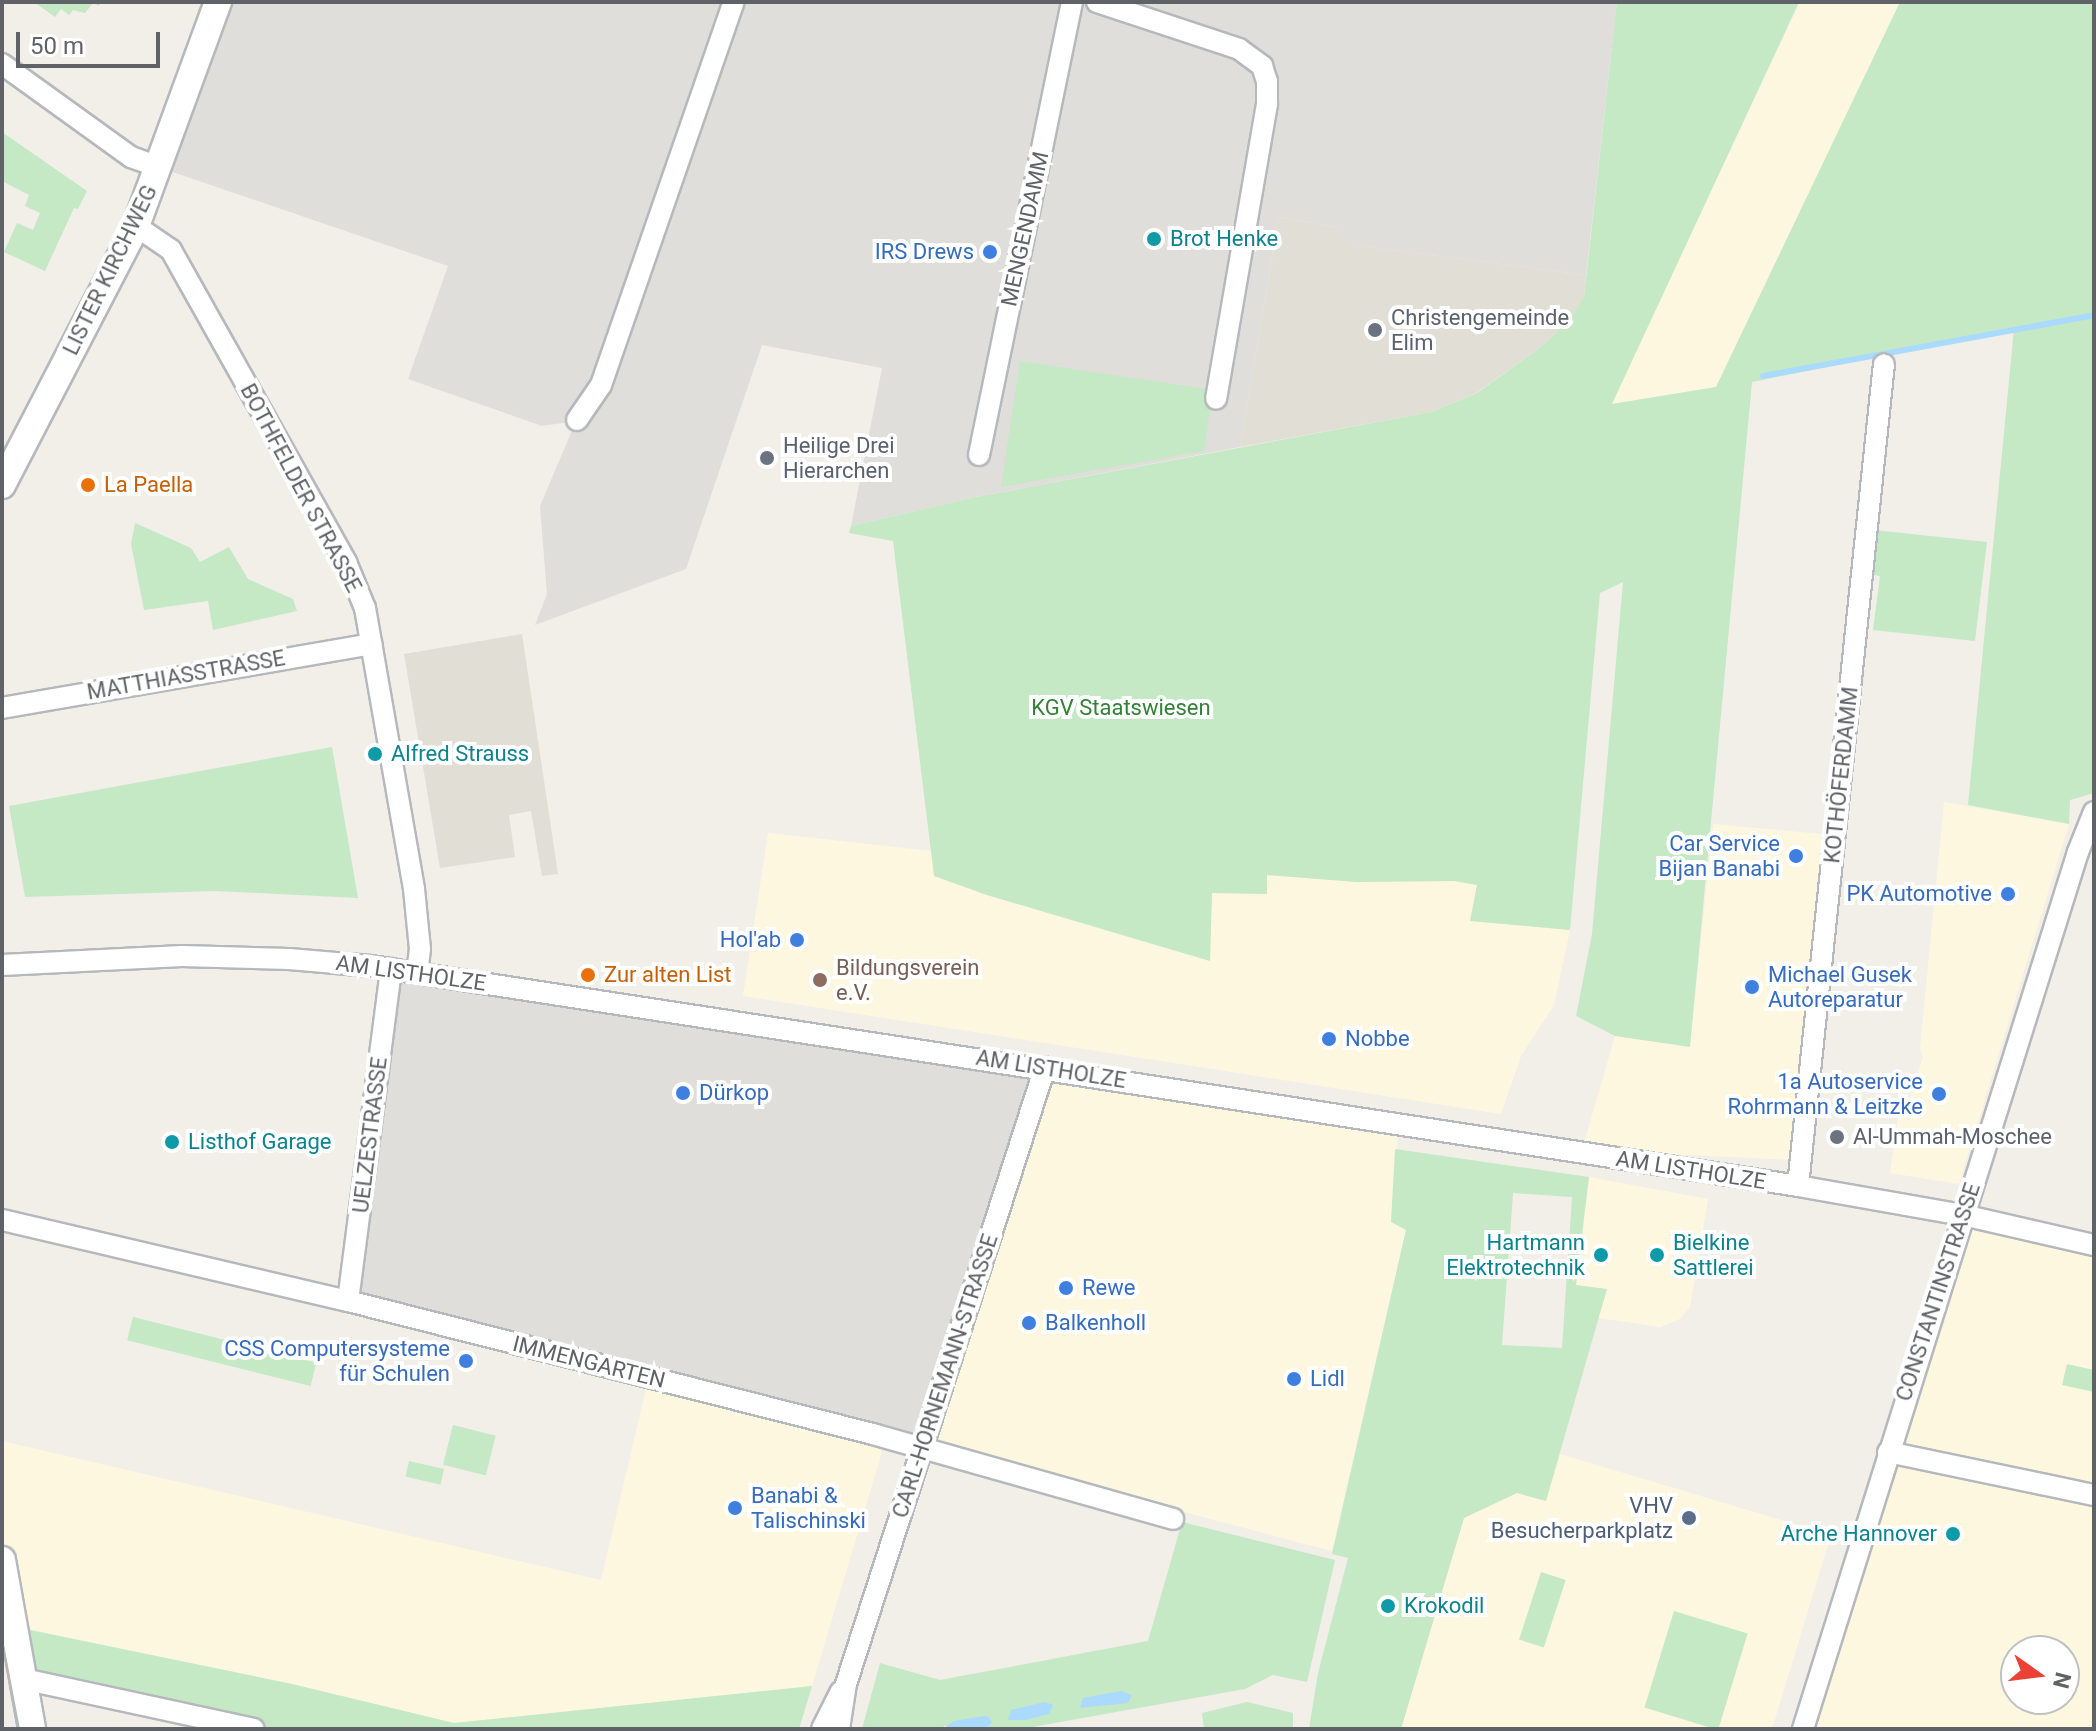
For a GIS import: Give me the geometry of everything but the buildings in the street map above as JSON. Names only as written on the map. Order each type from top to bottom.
[{"type":"street","name":"LISTER KIRCHWEG","points":[[2,485],[136,226],[218,2]]},
{"type":"street","points":[[577,420],[601,385],[734,2]]},
{"type":"street","name":"MENGENDAMM","points":[[979,455],[1072,2]]},
{"type":"street","points":[[1097,2],[1239,49],[1262,66],[1267,81],[1267,104],[1216,399]]},
{"type":"street","points":[[2,64],[131,157],[158,167]]},
{"type":"street","name":"BOTHFELDER STRASSE","points":[[136,226],[171,250],[340,550],[365,608],[414,889],[420,949],[417,973]]},
{"type":"street","name":"KOTHÖFERDAMM","points":[[1798,1186],[1884,364]]},
{"type":"street","name":"MATTHIASSTRASSE","points":[[2,708],[371,644]]},
{"type":"street","name":"CONSTANTINSTRASSE","points":[[1803,1729],[2084,831],[2094,812]]},
{"type":"street","name":"AM LISTHOLZE","points":[[2,965],[182,956],[289,959],[391,969],[1045,1067],[1798,1186],[1963,1215],[2094,1245]]},
{"type":"street","name":"UELZESTRASSE","points":[[348,1301],[391,969]]},
{"type":"street","name":"CARL-HORNEMANN-STRASSE","points":[[839,1729],[846,1684],[1045,1067]]},
{"type":"street","name":"IMMENGARTEN","points":[[2,1220],[348,1301],[921,1448],[1173,1519]]},
{"type":"street","points":[[1888,1452],[2094,1495]]},
{"type":"street","points":[[2,1560],[32,1729]]},
{"type":"street","points":[[23,1679],[254,1729]]},
{"type":"street","name":"CARL-HORNEMANN-STRASSE","points":[[822,1729],[846,1684]]},
{"type":"shaded area","points":[[218,2],[1617,2],[1586,275],[1351,245],[1335,227],[1279,217],[1240,447],[976,497],[851,526],[882,368],[762,345],[686,569],[535,625],[547,594],[540,506],[576,421],[542,426],[408,379],[448,266],[158,167]]},
{"type":"shaded area","points":[[1800,2],[1900,2],[1716,387],[1611,404]]},
{"type":"shaded area","points":[[1279,217],[1335,227],[1352,245],[1586,275],[1584,297],[1567,323],[1541,347],[1476,393],[1431,412],[1240,447]]},
{"type":"shaded area","points":[[522,634],[558,874],[542,876],[531,811],[509,815],[515,857],[440,868],[404,654]]},
{"type":"shaded area","points":[[1944,802],[2069,824],[1959,1184],[1890,1173],[1900,1106],[1907,1106],[1923,1057],[1920,1048]]},
{"type":"shaded area","points":[[1713,824],[1832,835],[1794,1160],[1582,1150],[1615,1036],[1690,1046]]},
{"type":"shaded area","points":[[768,833],[931,851],[935,876],[987,895],[1210,961],[1212,893],[1266,894],[1267,875],[1357,882],[1454,881],[1477,885],[1470,921],[1570,930],[1554,1005],[1521,1056],[1501,1114],[743,996]]},
{"type":"shaded area","points":[[391,969],[1045,1067],[921,1448],[348,1301]]},
{"type":"shaded area","points":[[1045,1067],[1399,1125],[1391,1221],[1406,1229],[1332,1551],[1180,1511],[1173,1519],[921,1448]]},
{"type":"shaded area","points":[[1589,1177],[1708,1199],[1690,1307],[1680,1319],[1660,1327],[1598,1318],[1606,1289],[1576,1285]]},
{"type":"shaded area","points":[[1963,1215],[2094,1245],[2094,1729],[1802,1729]]},
{"type":"shaded area","points":[[647,1385],[884,1445],[812,1686],[454,1723],[292,1684],[13,1626],[2,1560],[2,1441],[601,1580]]},
{"type":"shaded area","points":[[1560,1454],[1831,1535],[1772,1729],[1401,1729],[1464,1518],[1517,1493],[1546,1501]]},
{"type":"green space","points":[[34,2],[100,2],[99,6],[93,3],[85,13],[73,10],[69,15],[61,9],[55,17]]},
{"type":"green space","name":"KGV Staatswiesen","points":[[1617,2],[1799,2],[1612,404],[1716,387],[1900,2],[2094,2],[2094,793],[2070,800],[2069,824],[1968,805],[2014,329],[1752,382],[1690,1047],[1615,1036],[1576,1016],[1592,934],[1623,582],[1600,593],[1570,930],[1470,921],[1477,885],[1454,881],[1357,882],[1267,875],[1267,894],[1212,893],[1210,961],[987,895],[934,876],[893,541],[849,533],[851,526],[976,497],[1431,412],[1477,393],[1541,347],[1567,323],[1584,297]]},
{"type":"green space","points":[[2,132],[87,191],[78,209],[74,208],[45,271],[4,252],[17,223],[33,230],[40,213],[25,206],[29,195],[2,181]]},
{"type":"green space","points":[[1020,361],[1213,390],[1204,451],[1001,487]]},
{"type":"green space","points":[[135,523],[191,548],[200,562],[229,547],[248,579],[293,599],[297,611],[213,630],[208,601],[144,610],[131,544]]},
{"type":"green space","points":[[1874,530],[1987,542],[1975,641],[1873,630],[1880,576],[1869,574]]},
{"type":"green space","points":[[332,747],[358,898],[216,891],[25,897],[9,806]]},
{"type":"green space","points":[[1395,1149],[1589,1177],[1576,1285],[1607,1289],[1546,1501],[1517,1493],[1464,1518],[1401,1729],[1309,1729],[1318,1673],[1348,1558],[1332,1554],[1406,1230],[1391,1222]],"holes":[[[1513,1193],[1572,1197],[1562,1348],[1502,1345]]]},
{"type":"green space","points":[[133,1317],[316,1363],[311,1386],[127,1340]]},
{"type":"green space","points":[[2067,1364],[2094,1370],[2094,1392],[2062,1385]]},
{"type":"green space","points":[[453,1425],[496,1436],[486,1475],[443,1465]]},
{"type":"green space","points":[[409,1461],[444,1469],[440,1485],[405,1477]]},
{"type":"green space","points":[[1182,1522],[1335,1560],[1307,1682],[1273,1675],[1245,1689],[1021,1729],[985,1729],[992,1723],[944,1726],[943,1729],[862,1729],[880,1663],[940,1680],[1148,1641]]},
{"type":"green space","points":[[1541,1572],[1566,1580],[1544,1648],[1519,1640]]},
{"type":"green space","points":[[1674,1611],[1748,1634],[1718,1729],[1644,1708]]},
{"type":"green space","points":[[20,1628],[292,1684],[454,1723],[812,1686],[799,1729],[253,1729],[36,1683]]},
{"type":"green space","points":[[1247,1702],[1293,1713],[1293,1729],[1204,1729],[1202,1713]]},
{"type":"water","points":[[1121,1691],[1132,1695],[1128,1703],[1080,1708],[1083,1698]]},
{"type":"water","points":[[1045,1702],[1053,1705],[1049,1714],[1026,1720],[1008,1720],[1011,1710]]},
{"type":"water","points":[[989,1717],[992,1723],[985,1729],[943,1729],[954,1721]]},
{"type":"waterway","points":[[1763,376],[2094,315]]},
{"type":"tram line","points":[[2,1640],[19,1729]]},
{"type":"place","name":"Brot Henke","points":[[1154,239]]},
{"type":"place","name":"IRS Drews","points":[[990,252]]},
{"type":"place","name":"Christengemeinde Elim","points":[[1375,330]]},
{"type":"place","name":"Heilige Drei Hierarchen","points":[[767,458]]},
{"type":"place","name":"La Paella","points":[[88,485]]},
{"type":"place","name":"Alfred Strauss","points":[[375,754]]},
{"type":"place","name":"Car Service Bijan Banabi","points":[[1796,856]]},
{"type":"place","name":"PK Automotive","points":[[2008,894]]},
{"type":"place","name":"Hol'ab","points":[[797,940]]},
{"type":"place","name":"Zur alten List","points":[[588,975]]},
{"type":"place","name":"Bildungsverein e.V.","points":[[820,980]]},
{"type":"place","name":"Michael Gusek Autoreparatur","points":[[1752,987]]},
{"type":"place","name":"Nobbe","points":[[1329,1039]]},
{"type":"place","name":"Dürkop","points":[[683,1093]]},
{"type":"place","name":"1a Autoservice Rohrmann & Leitzke","points":[[1939,1094]]},
{"type":"place","name":"Al-Ummah-Moschee","points":[[1837,1137]]},
{"type":"place","name":"Listhof Garage","points":[[172,1142]]},
{"type":"place","name":"Hartmann Elektrotechnik","points":[[1601,1255]]},
{"type":"place","name":"Bielkine Sattlerei","points":[[1657,1255]]},
{"type":"place","name":"Rewe","points":[[1066,1288]]},
{"type":"place","name":"Balkenholl","points":[[1029,1323]]},
{"type":"place","name":"CSS Computersysteme für Schulen","points":[[466,1361]]},
{"type":"place","name":"Lidl","points":[[1294,1379]]},
{"type":"place","name":"Banabi & Talischinski","points":[[735,1508]]},
{"type":"place","name":"VHV Besucherparkplatz","points":[[1689,1518]]},
{"type":"place","name":"Arche Hannover","points":[[1953,1534]]},
{"type":"place","name":"Krokodil","points":[[1388,1606]]}]
